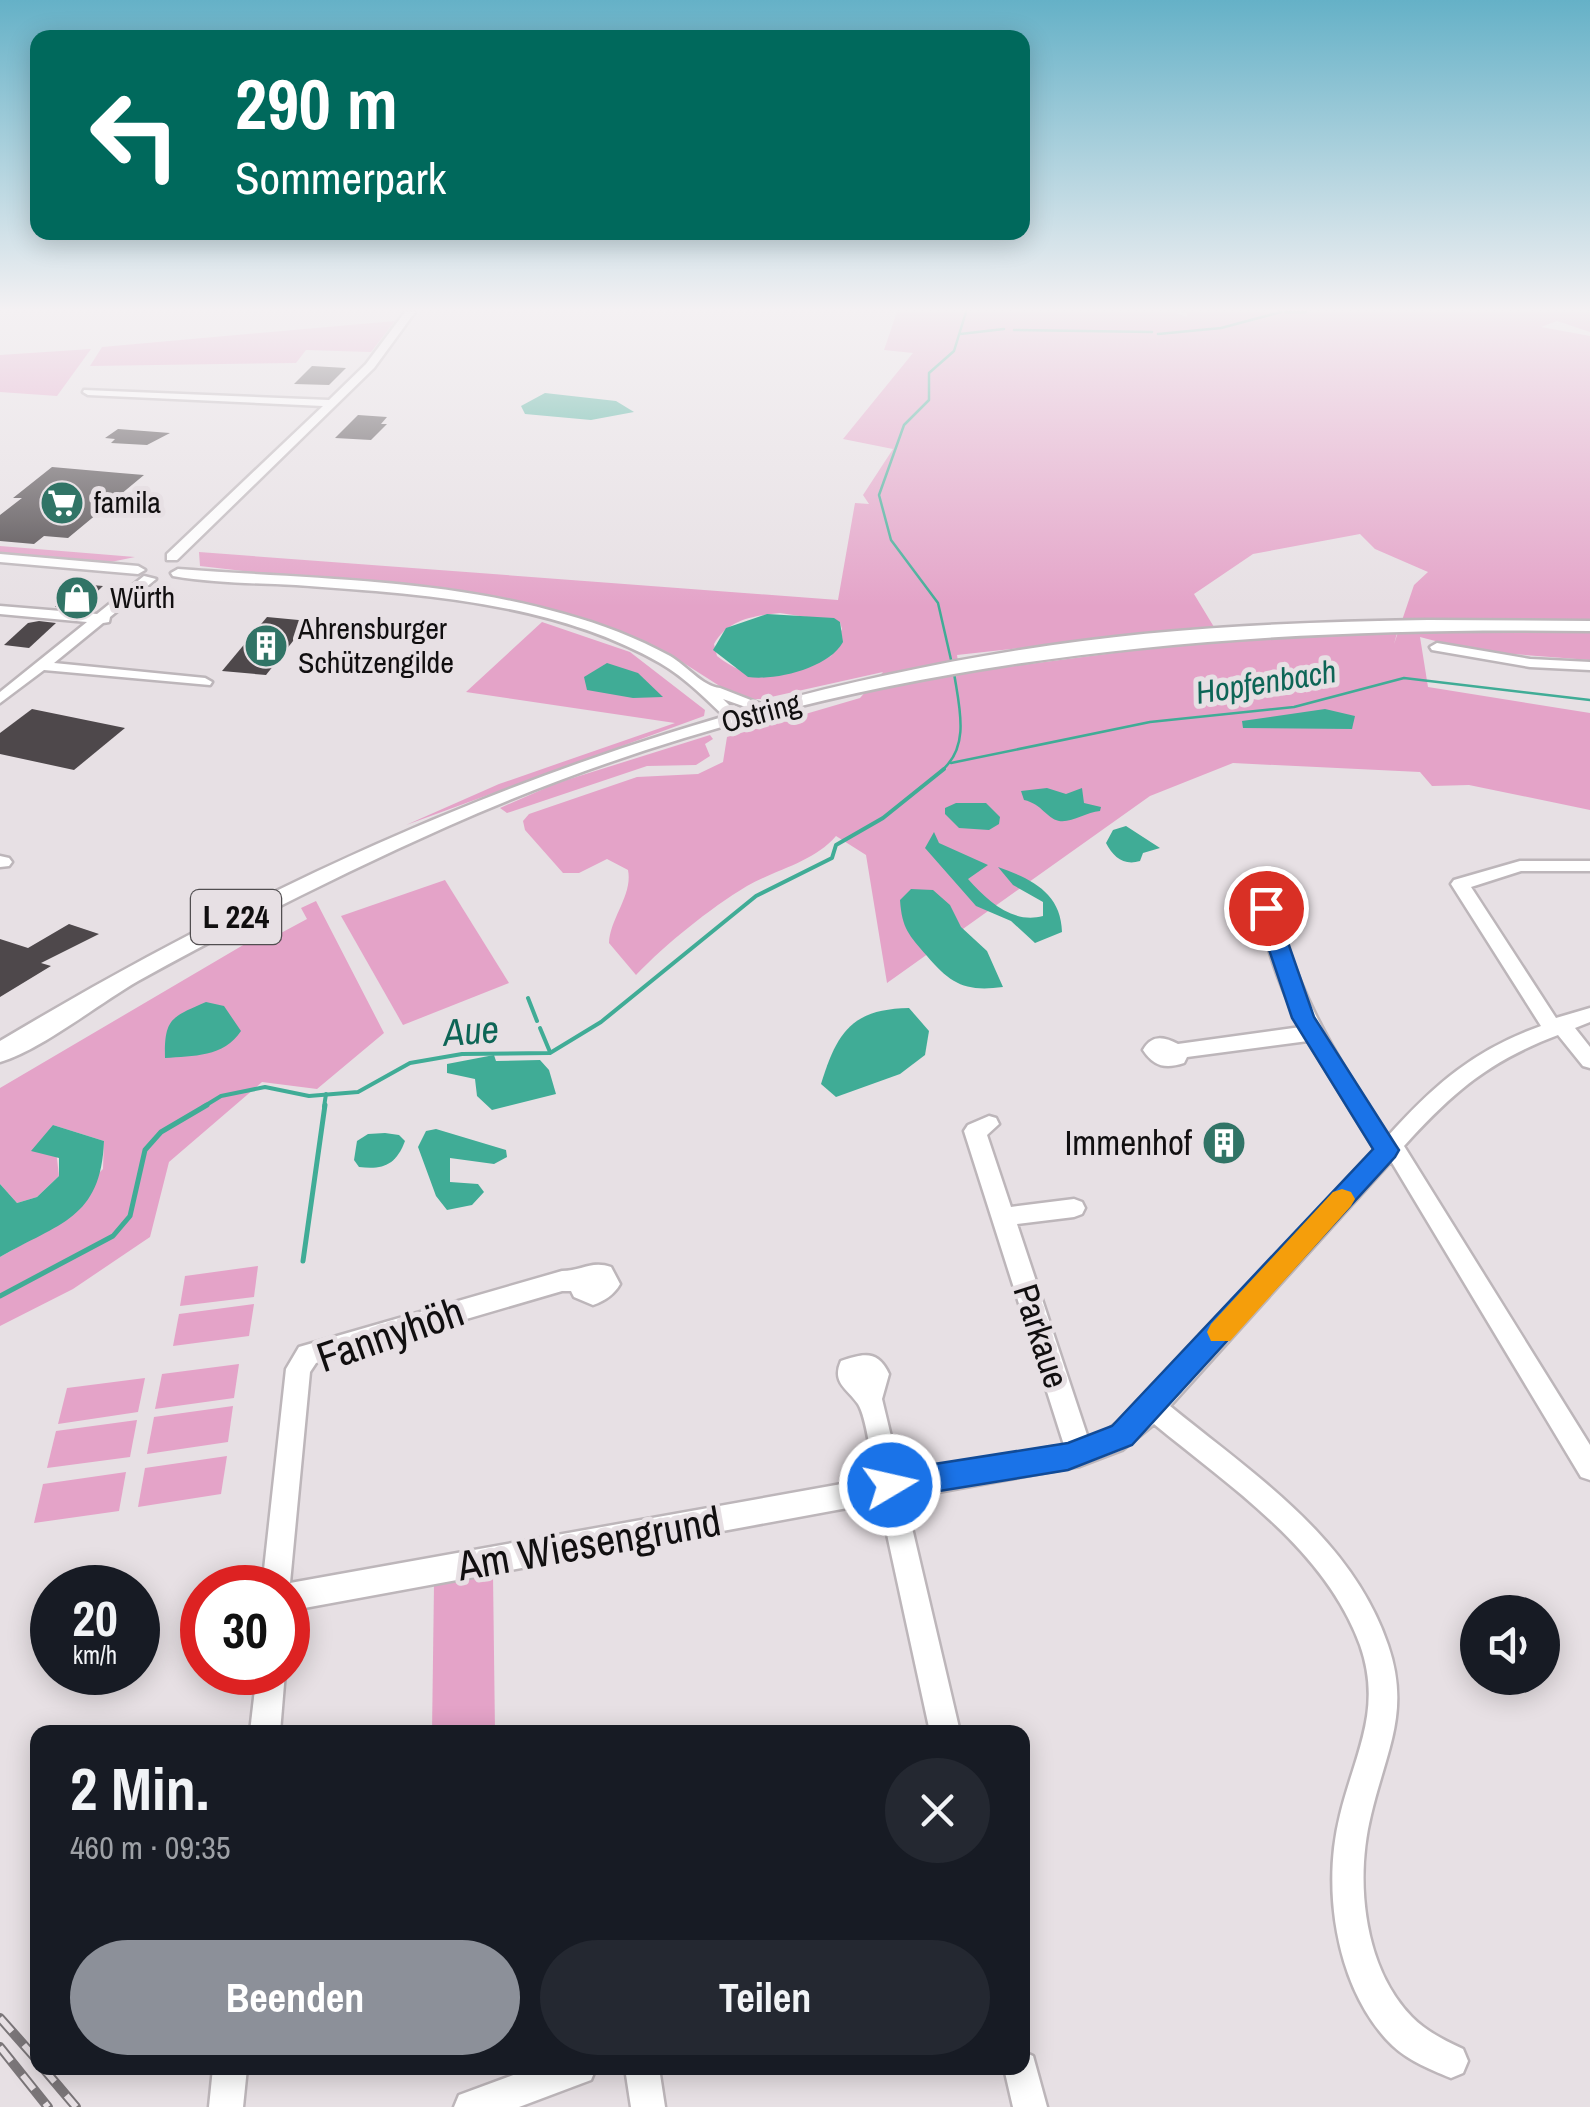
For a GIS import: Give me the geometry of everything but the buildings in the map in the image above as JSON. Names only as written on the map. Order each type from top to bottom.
[{"type":"main road","name":"Ostring","points":[[0,1053],[183,944],[368,852],[552,777],[735,710],[768,710],[948,667],[1100,646],[1239,634],[1590,626]]},
{"type":"street","points":[[0,699],[104,619],[152,565],[325,410]]},
{"type":"street","points":[[0,558],[100,566],[184,562],[181,571]]},
{"type":"street","points":[[152,565],[205,576],[440,597],[532,612],[623,638],[667,660],[735,710]]},
{"type":"street","points":[[0,610],[104,619]]},
{"type":"street","points":[[1436,648],[1530,664],[1590,666]]},
{"type":"street","points":[[43,666],[205,682]]},
{"type":"street","points":[[1590,866],[1520,866],[1461,882],[1556,1025],[1590,1062]]},
{"type":"street","points":[[1263,883],[1266,908],[1285,972],[1312,1033],[1389,1147],[1590,1468]]},
{"type":"street","name":"Am Wiesengrund","points":[[310,1593],[890,1485],[1080,1454],[1122,1436],[1153,1407],[1389,1147],[1471,1067],[1556,1025],[1590,1014]]},
{"type":"street","points":[[1177,1050],[1312,1033]]},
{"type":"street","name":"Parkaue","points":[[989,1124],[974,1132],[1080,1454]]},
{"type":"street","points":[[1003,1217],[1074,1208]]},
{"type":"street","name":"Fannyhöh","points":[[278,1565],[298,1369],[308,1355],[562,1281],[582,1280]]},
{"type":"street","points":[[870,1399],[943,1725]]},
{"type":"street","points":[[1153,1407],[1311,1544],[1343,1584],[1368,1628],[1382,1670],[1386,1710],[1380,1748],[1350,1844],[1352,1916],[1385,2012],[1417,2046],[1451,2061]]},
{"type":"street","points":[[265,1725],[268,1695]]},
{"type":"street","points":[[226,2107],[229,2075]]},
{"type":"street","points":[[470,2107],[559,2075]]},
{"type":"street","points":[[643,2075],[648,2107]]},
{"type":"street","points":[[1023,2075],[1030,2107]]},
{"type":"shaded area","points":[[523,410],[634,412],[591,420],[525,414]]},
{"type":"shaded area","points":[[866,410],[1590,410],[1590,660],[1474,651],[1420,637],[1428,687],[1590,713],[1590,810],[1469,785],[1432,786],[1420,772],[1233,763],[1150,796],[887,983],[866,855],[836,836],[817,852],[747,886],[718,905],[636,975],[609,943],[627,888],[628,870],[607,859],[579,873],[563,873],[525,830],[523,821],[529,814],[637,777],[698,774],[723,762],[727,737],[860,698],[883,672],[762,699],[740,699],[671,655],[599,627],[428,592],[200,566],[199,552],[838,600],[855,503],[869,504],[863,495],[893,449],[843,439]],"holes":[[[1360,534],[1375,549],[1428,572],[1414,585],[1394,644],[1397,633],[1198,642],[960,673],[957,655],[1214,627],[1194,594],[1253,554]],[[780,613],[840,622],[842,629],[831,656],[786,673],[745,671],[717,656],[714,644],[734,624],[751,618]]]},
{"type":"shaded area","points":[[0,546],[135,557],[101,564],[0,555]]},
{"type":"shaded area","points":[[767,614],[834,618],[840,622],[843,642],[814,666],[772,677],[748,677],[713,650],[726,628]]},
{"type":"shaded area","points":[[542,622],[630,652],[705,710],[704,716],[406,825],[499,784],[675,723],[466,692]]},
{"type":"shaded area","points":[[607,663],[638,673],[663,697],[633,698],[587,690],[584,677]]},
{"type":"shaded area","points":[[1325,709],[1355,716],[1352,729],[1243,728],[1242,721]]},
{"type":"shaded area","points":[[710,735],[713,739],[705,744],[710,756],[696,765],[647,766],[507,813],[500,808],[557,783]]},
{"type":"shaded area","points":[[1047,788],[1066,794],[1082,788],[1084,803],[1101,807],[1100,811],[1059,821],[1024,800],[1021,791]]},
{"type":"shaded area","points":[[956,803],[986,803],[1000,817],[999,824],[989,830],[959,828],[945,814],[945,808]]},
{"type":"shaded area","points":[[1126,826],[1160,848],[1143,853],[1140,861],[1120,859],[1106,843],[1113,830]]},
{"type":"shaded area","points":[[934,832],[939,843],[988,865],[968,879],[1001,909],[1021,917],[1043,916],[1043,902],[1013,885],[998,867],[1042,889],[1056,907],[1062,932],[1035,943],[1011,921],[976,906],[925,848]]},
{"type":"shaded area","points":[[445,880],[509,983],[403,1025],[341,916]]},
{"type":"shaded area","points":[[911,889],[933,890],[950,905],[961,927],[987,951],[1003,987],[969,987],[936,966],[905,925],[900,900]]},
{"type":"shaded area","points":[[316,901],[384,1033],[317,1089],[262,1082],[169,1162],[150,1237],[73,1289],[0,1326],[0,1257],[32,1239],[103,1169],[104,1141],[53,1125],[59,1176],[37,1197],[17,1203],[0,1184],[0,1088],[262,934],[268,940],[307,919],[301,908]]},
{"type":"shaded area","points":[[206,1002],[224,1006],[241,1031],[217,1050],[165,1058],[166,1034],[172,1021]]},
{"type":"shaded area","points":[[909,1008],[929,1031],[925,1055],[900,1074],[836,1097],[821,1084],[833,1050],[850,1027],[873,1013]]},
{"type":"shaded area","points":[[494,1055],[496,1061],[540,1060],[549,1070],[556,1094],[492,1110],[477,1096],[475,1079],[447,1073],[447,1064]]},
{"type":"shaded area","points":[[53,1125],[104,1141],[95,1187],[73,1216],[0,1257],[0,1184],[17,1203],[37,1197],[59,1176],[59,1158],[31,1151]]},
{"type":"shaded area","points":[[436,1129],[506,1150],[507,1157],[494,1164],[450,1158],[450,1182],[478,1184],[484,1192],[472,1205],[447,1210],[436,1196],[418,1147],[426,1131]]},
{"type":"shaded area","points":[[368,1134],[399,1135],[405,1141],[397,1156],[382,1166],[359,1167],[354,1160],[357,1141]]},
{"type":"shaded area","points":[[258,1266],[254,1297],[180,1306],[185,1276]]},
{"type":"shaded area","points":[[254,1304],[249,1336],[173,1346],[179,1314]]},
{"type":"shaded area","points":[[239,1364],[234,1398],[155,1409],[162,1374]]},
{"type":"shaded area","points":[[145,1378],[138,1412],[58,1424],[67,1388]]},
{"type":"shaded area","points":[[233,1406],[228,1442],[147,1454],[154,1417]]},
{"type":"shaded area","points":[[137,1420],[130,1457],[47,1468],[56,1431]]},
{"type":"shaded area","points":[[227,1456],[221,1494],[138,1507],[145,1468]]},
{"type":"shaded area","points":[[126,1472],[119,1511],[34,1523],[43,1484]]},
{"type":"shaded area","points":[[493,1574],[495,1725],[432,1725],[434,1584]]},
{"type":"waterway","points":[[919,410],[904,425],[879,495],[891,540],[938,603],[952,664]]},
{"type":"waterway","points":[[941,771],[960,738],[954,673]]},
{"type":"waterway","name":"Hopfenbach","points":[[951,763],[1150,722],[1294,707],[1404,678],[1590,700]]},
{"type":"waterway","name":"Aue","points":[[326,1095],[358,1092],[410,1063],[462,1054],[550,1053],[601,1022],[756,896],[832,858],[836,845],[883,818],[944,769]]},
{"type":"waterway","points":[[528,998],[537,1021]]},
{"type":"waterway","points":[[540,1028],[550,1052]]},
{"type":"waterway","name":"Aue","points":[[203,1107],[221,1096],[265,1087],[309,1096],[326,1095]]},
{"type":"waterway","points":[[324,1107],[326,1095]]},
{"type":"waterway","name":"Aue","points":[[0,1296],[113,1236],[130,1216],[145,1150],[161,1132],[207,1105]]},
{"type":"waterway","points":[[303,1261],[325,1105]]},
{"type":"railway","points":[[0,2018],[30,2052]]},
{"type":"railway","points":[[0,2047],[48,2107]]},
{"type":"railway","points":[[49,2075],[76,2107]]},
{"type":"slow traffic","points":[[1221,1332],[1342,1199]]},
{"type":"place","name":"famila","points":[[62,503]]},
{"type":"place","name":"Würth","points":[[77,598]]},
{"type":"place","name":"Ahrensburger Schützengilde","points":[[266,646]]},
{"type":"place","name":"Immenhof","points":[[1224,1143]]},
{"type":"route","points":[[890,1485],[1092,1451],[1122,1436],[1143,1418],[1386,1150],[1304,1018],[1288,984],[1266,908]]}]
